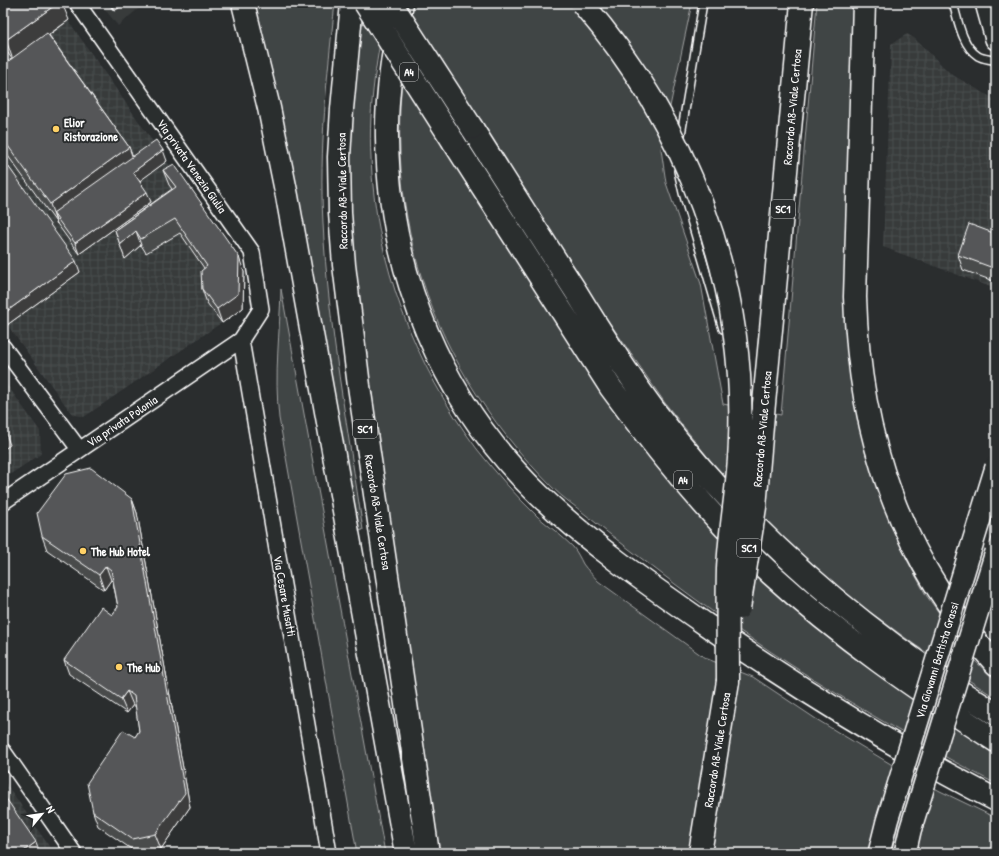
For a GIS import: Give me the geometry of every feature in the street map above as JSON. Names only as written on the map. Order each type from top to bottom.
[{"type":"highway","points":[[242,3],[269,108],[287,196],[406,853]]},
{"type":"highway","name":"Raccordo A8-Viale Certosa","points":[[352,3],[339,157],[344,265],[361,401],[428,853]]},
{"type":"highway","name":"A4","points":[[365,3],[611,388],[637,424],[700,500],[770,573],[836,629],[906,682],[996,741]]},
{"type":"highway","name":"A4","points":[[391,3],[633,380],[675,436],[722,492],[783,554],[850,612],[930,671],[996,714]]},
{"type":"highway","points":[[402,3],[391,70],[387,137],[390,189],[398,238],[404,270],[421,320],[446,372],[478,423],[497,448],[537,493],[578,530],[613,558],[693,616],[829,706],[889,742],[996,800]]},
{"type":"highway","points":[[582,3],[625,58],[647,90],[672,133],[701,201],[715,245],[730,305],[738,361],[740,440],[728,568],[728,681]]},
{"type":"highway","name":"Raccordo A8-Viale Certosa","points":[[700,853],[755,508],[802,3]]},
{"type":"highway","points":[[864,3],[856,297],[857,342],[864,398],[885,478],[911,541],[924,567],[963,626],[996,664]]},
{"type":"main road","points":[[986,3],[996,39]]},
{"type":"main road","name":"Via Giovanni Battista Grassi","points":[[880,853],[887,821],[996,467]]},
{"type":"main road","name":"Via Giovanni Battista Grassi","points":[[905,853],[910,831],[996,552]]},
{"type":"street","name":"Via privata Venezia Giulia","points":[[77,3],[252,252],[261,309],[241,340]]},
{"type":"street","name":"Via privata Polonia","points":[[3,502],[241,340]]},
{"type":"street","name":"Via Cesare Musatti","points":[[241,340],[329,853]]},
{"type":"street","points":[[3,347],[79,449]]},
{"type":"street","points":[[3,751],[74,853]]},
{"type":"lane","points":[[704,3],[678,152],[678,165],[683,193],[723,329]]},
{"type":"lane","points":[[953,3],[964,38],[973,52],[979,57],[996,61]]},
{"type":"shaded area","points":[[3,3],[56,3],[244,272],[243,308],[84,417],[72,414],[3,319]]},
{"type":"shaded area","points":[[100,3],[145,3],[118,26]]},
{"type":"shaded area","points":[[254,3],[335,3],[323,140],[323,223],[329,300],[334,339],[363,530],[357,531],[280,108]]},
{"type":"shaded area","points":[[365,3],[388,3],[374,80],[370,139],[374,197],[390,274],[402,311],[417,348],[455,417],[477,449],[522,501],[573,547],[585,566],[598,581],[705,658],[753,677],[816,719],[889,763],[940,791],[996,818],[996,853],[439,853],[401,606],[356,278],[351,206],[351,128],[356,65]]},
{"type":"shaded area","points":[[413,3],[692,3],[661,149],[666,183],[701,284],[723,404],[781,415],[817,3],[856,3],[845,254],[882,499],[907,560],[926,595],[972,658],[996,681],[996,698],[915,645],[851,598],[787,541],[724,478],[665,403],[607,319],[481,122],[443,146],[675,487],[996,751],[996,784],[872,715],[791,665],[713,612],[630,550],[561,495],[506,436],[468,381],[439,324],[418,265],[405,203],[400,139],[403,72]]},
{"type":"shaded area","points":[[907,34],[914,38],[951,74],[996,100],[996,289],[883,247],[891,44]]},
{"type":"shaded area","points":[[281,289],[385,853],[357,853],[279,418],[277,369]]},
{"type":"shaded area","points":[[3,379],[40,431],[41,454],[3,479]]},
{"type":"shaded area","points":[[3,779],[51,849],[54,853],[3,853]]},
{"type":"building","points":[[3,3],[58,3],[6,40],[3,37]]},
{"type":"building","name":"Elior Ristorazione","points":[[47,33],[129,147],[50,204],[3,139],[3,65]]},
{"type":"building","points":[[156,140],[163,150],[133,172],[147,192],[75,243],[53,213]]},
{"type":"building","points":[[3,159],[76,261],[3,314]]},
{"type":"building","points":[[174,164],[239,257],[238,294],[217,309],[202,289],[201,271],[207,266],[175,219],[141,239],[136,231],[120,245],[115,230],[176,187],[163,170]]},
{"type":"building","points":[[969,224],[996,234],[996,269],[958,255]]},
{"type":"building","points":[[3,429],[6,434],[3,436]]},
{"type":"building","name":"The Hub","points":[[91,468],[132,499],[185,793],[155,834],[132,839],[93,812],[87,783],[123,730],[135,737],[139,731],[134,696],[127,691],[121,699],[64,660],[101,607],[112,615],[118,607],[111,570],[106,566],[99,575],[42,536],[37,513],[66,474]]},
{"type":"building","points":[[3,794],[36,842],[21,853],[3,853]]},
{"type":"tram line","points":[[888,853],[894,824],[996,494]]},
{"type":"tram line","points":[[897,853],[903,828],[996,524]]},
{"type":"place","name":"Elior Ristorazione","points":[[56,129]]},
{"type":"place","name":"The Hub Hotel","points":[[83,551]]},
{"type":"place","name":"The Hub","points":[[119,667]]}]
